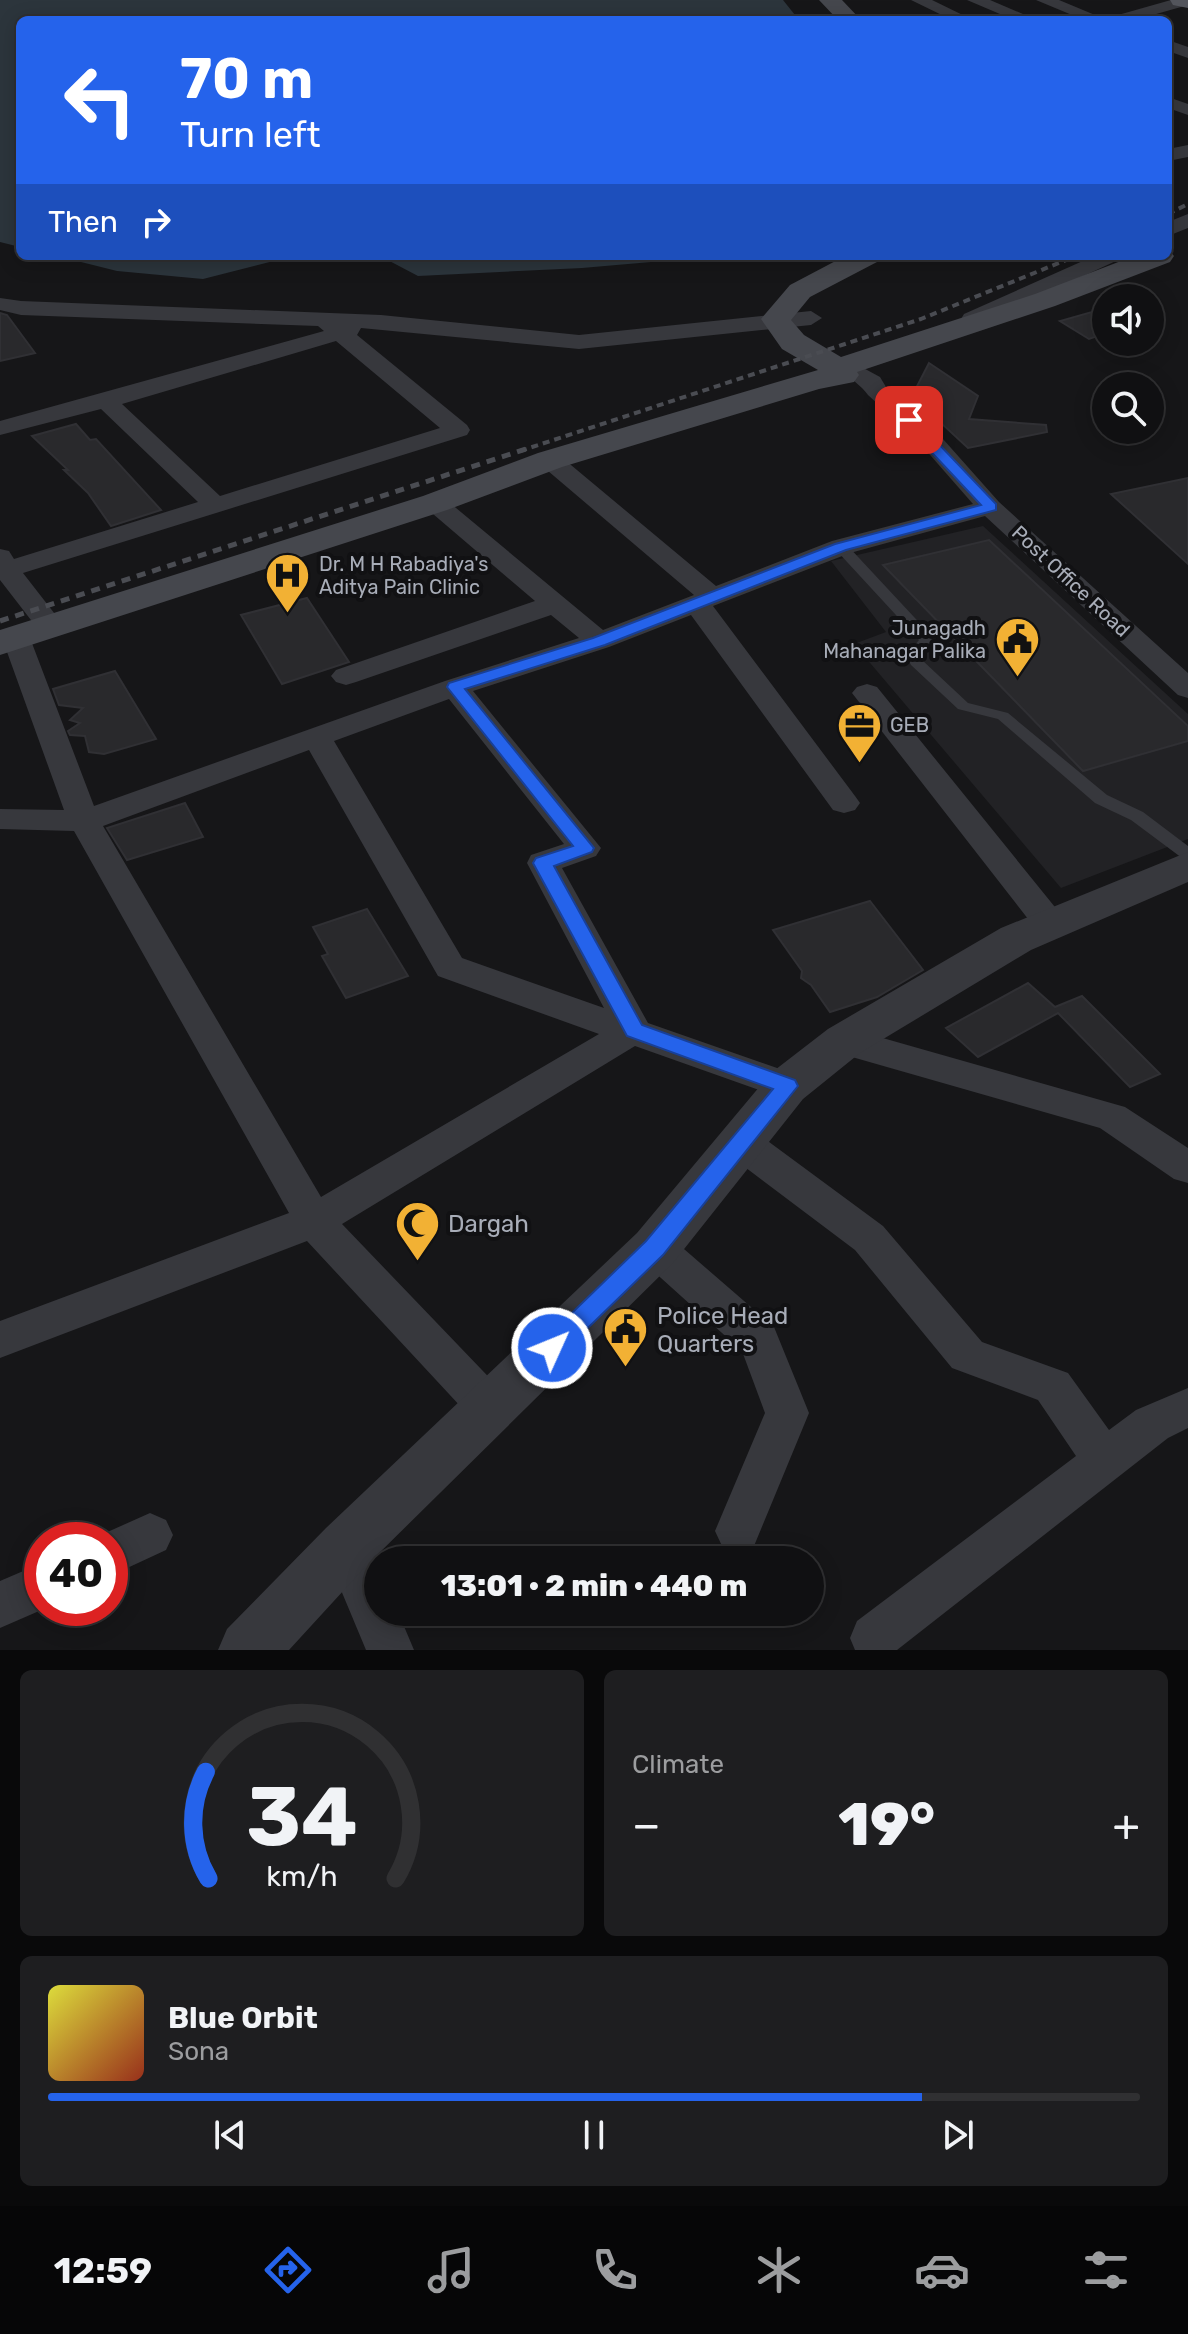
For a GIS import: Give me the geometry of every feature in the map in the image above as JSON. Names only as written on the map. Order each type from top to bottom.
[{"type":"main road","points":[[814,0],[830,16]]},
{"type":"main road","points":[[830,0],[846,16]]},
{"type":"main road","points":[[847,370],[792,341],[780,330],[776,319],[800,291],[859,260]]},
{"type":"main road","points":[[847,370],[812,334],[811,318],[818,302],[846,276],[879,260]]},
{"type":"main road","points":[[8,641],[435,503],[550,460],[847,370],[946,331],[1045,300],[1150,260]]},
{"type":"street","points":[[919,0],[956,16]]},
{"type":"street","points":[[975,0],[1018,16]]},
{"type":"street","points":[[1044,0],[1088,16]]},
{"type":"street","points":[[1117,12],[1143,13],[1185,1]]},
{"type":"street","points":[[1143,13],[1151,16]]},
{"type":"street","points":[[946,331],[1102,260]]},
{"type":"street","points":[[7,308],[332,326],[381,322],[579,342],[776,319],[811,318]]},
{"type":"street","points":[[0,428],[106,401],[332,326]]},
{"type":"street","points":[[51,627],[3,563],[215,505],[458,430],[332,326]]},
{"type":"street","name":"Post Office Road","points":[[847,370],[926,435],[990,507],[1188,689]]},
{"type":"street","points":[[106,401],[215,505]]},
{"type":"street","points":[[550,460],[704,600],[844,803]]},
{"type":"street","points":[[435,503],[599,641]]},
{"type":"street","points":[[0,819],[84,821],[455,687],[599,641],[841,547],[990,507]]},
{"type":"street","points":[[346,676],[555,604]]},
{"type":"street","points":[[8,641],[84,821],[314,1221],[490,1408]]},
{"type":"street","points":[[455,687],[585,848],[543,863],[634,1030]]},
{"type":"street","points":[[867,693],[1051,925]]},
{"type":"street","points":[[316,737],[450,967],[787,1086]]},
{"type":"street","points":[[248,1650],[346,1547],[655,1248],[743,1144],[787,1086],[844,1041],[1016,939],[1188,866]]},
{"type":"street","points":[[0,1340],[314,1221],[634,1030]]},
{"type":"street","points":[[844,1041],[1112,1117],[1188,1168]]},
{"type":"street","points":[[743,1144],[869,1238],[967,1355],[1053,1386],[1105,1461]]},
{"type":"street","points":[[655,1248],[759,1340],[787,1413],[738,1531]]},
{"type":"street","points":[[874,1638],[1152,1424],[1188,1407]]},
{"type":"street","points":[[346,1547],[390,1650]]},
{"type":"street","points":[[0,1605],[24,1594]]},
{"type":"lane","points":[[841,547],[923,635],[926,640],[913,656],[916,662],[963,706],[1003,716],[1101,799],[1137,816],[1188,854]]},
{"type":"shaded area","points":[[0,0],[783,0],[796,16],[16,16],[16,246],[0,242]]},
{"type":"shaded area","points":[[73,260],[277,260],[203,279],[117,271]]},
{"type":"shaded area","points":[[388,260],[674,260],[582,268],[418,276]]},
{"type":"shaded area","name":"Junagadh Mahanagar Palika","points":[[983,526],[1188,714],[1188,839],[1061,888],[854,644],[886,632],[831,561]]},
{"type":"building","points":[[1092,312],[1092,338],[1089,339],[1060,321]]},
{"type":"building","points":[[0,313],[7,315],[35,353],[0,361]]},
{"type":"building","points":[[929,363],[978,396],[969,419],[1046,425],[1047,432],[968,448],[912,396]]},
{"type":"building","points":[[76,424],[90,440],[96,439],[161,510],[111,526],[88,493],[64,470],[68,470],[32,436]]},
{"type":"building","points":[[1188,478],[1188,564],[1111,494]]},
{"type":"building","points":[[989,540],[1188,726],[1188,741],[1083,771],[883,565]]},
{"type":"building","points":[[307,598],[349,662],[282,684],[241,615]]},
{"type":"building","points":[[115,671],[156,739],[104,754],[89,752],[85,736],[70,735],[68,731],[80,723],[70,720],[83,708],[59,705],[53,689]]},
{"type":"building","points":[[185,803],[203,837],[127,860],[107,828]]},
{"type":"building","points":[[870,901],[923,970],[877,997],[830,1012],[811,985],[801,978],[802,971],[773,930]]},
{"type":"building","points":[[367,909],[408,976],[346,998],[322,956],[328,954],[313,927]]},
{"type":"building","points":[[1028,983],[1055,1007],[1082,996],[1160,1074],[1130,1087],[1058,1013],[978,1057],[946,1028]]},
{"type":"railway","points":[[1172,212],[1188,204]]},
{"type":"railway","points":[[520,451],[921,319],[1066,260]]},
{"type":"railway","points":[[0,621],[526,449]]},
{"type":"place","name":"Dr. M H Rabadiya's Aditya Pain Clinic","points":[[288,615]]},
{"type":"place","name":"Junagadh Mahanagar Palika","points":[[1017,679]]},
{"type":"place","name":"GEB","points":[[859,764]]},
{"type":"place","name":"Dargah","points":[[417,1263]]},
{"type":"place","name":"Police Head Quarters","points":[[626,1369]]},
{"type":"route","points":[[552,1348],[655,1248],[743,1144],[787,1086],[634,1030],[543,863],[585,848],[455,687],[599,641],[841,547],[990,507],[909,420]]}]
